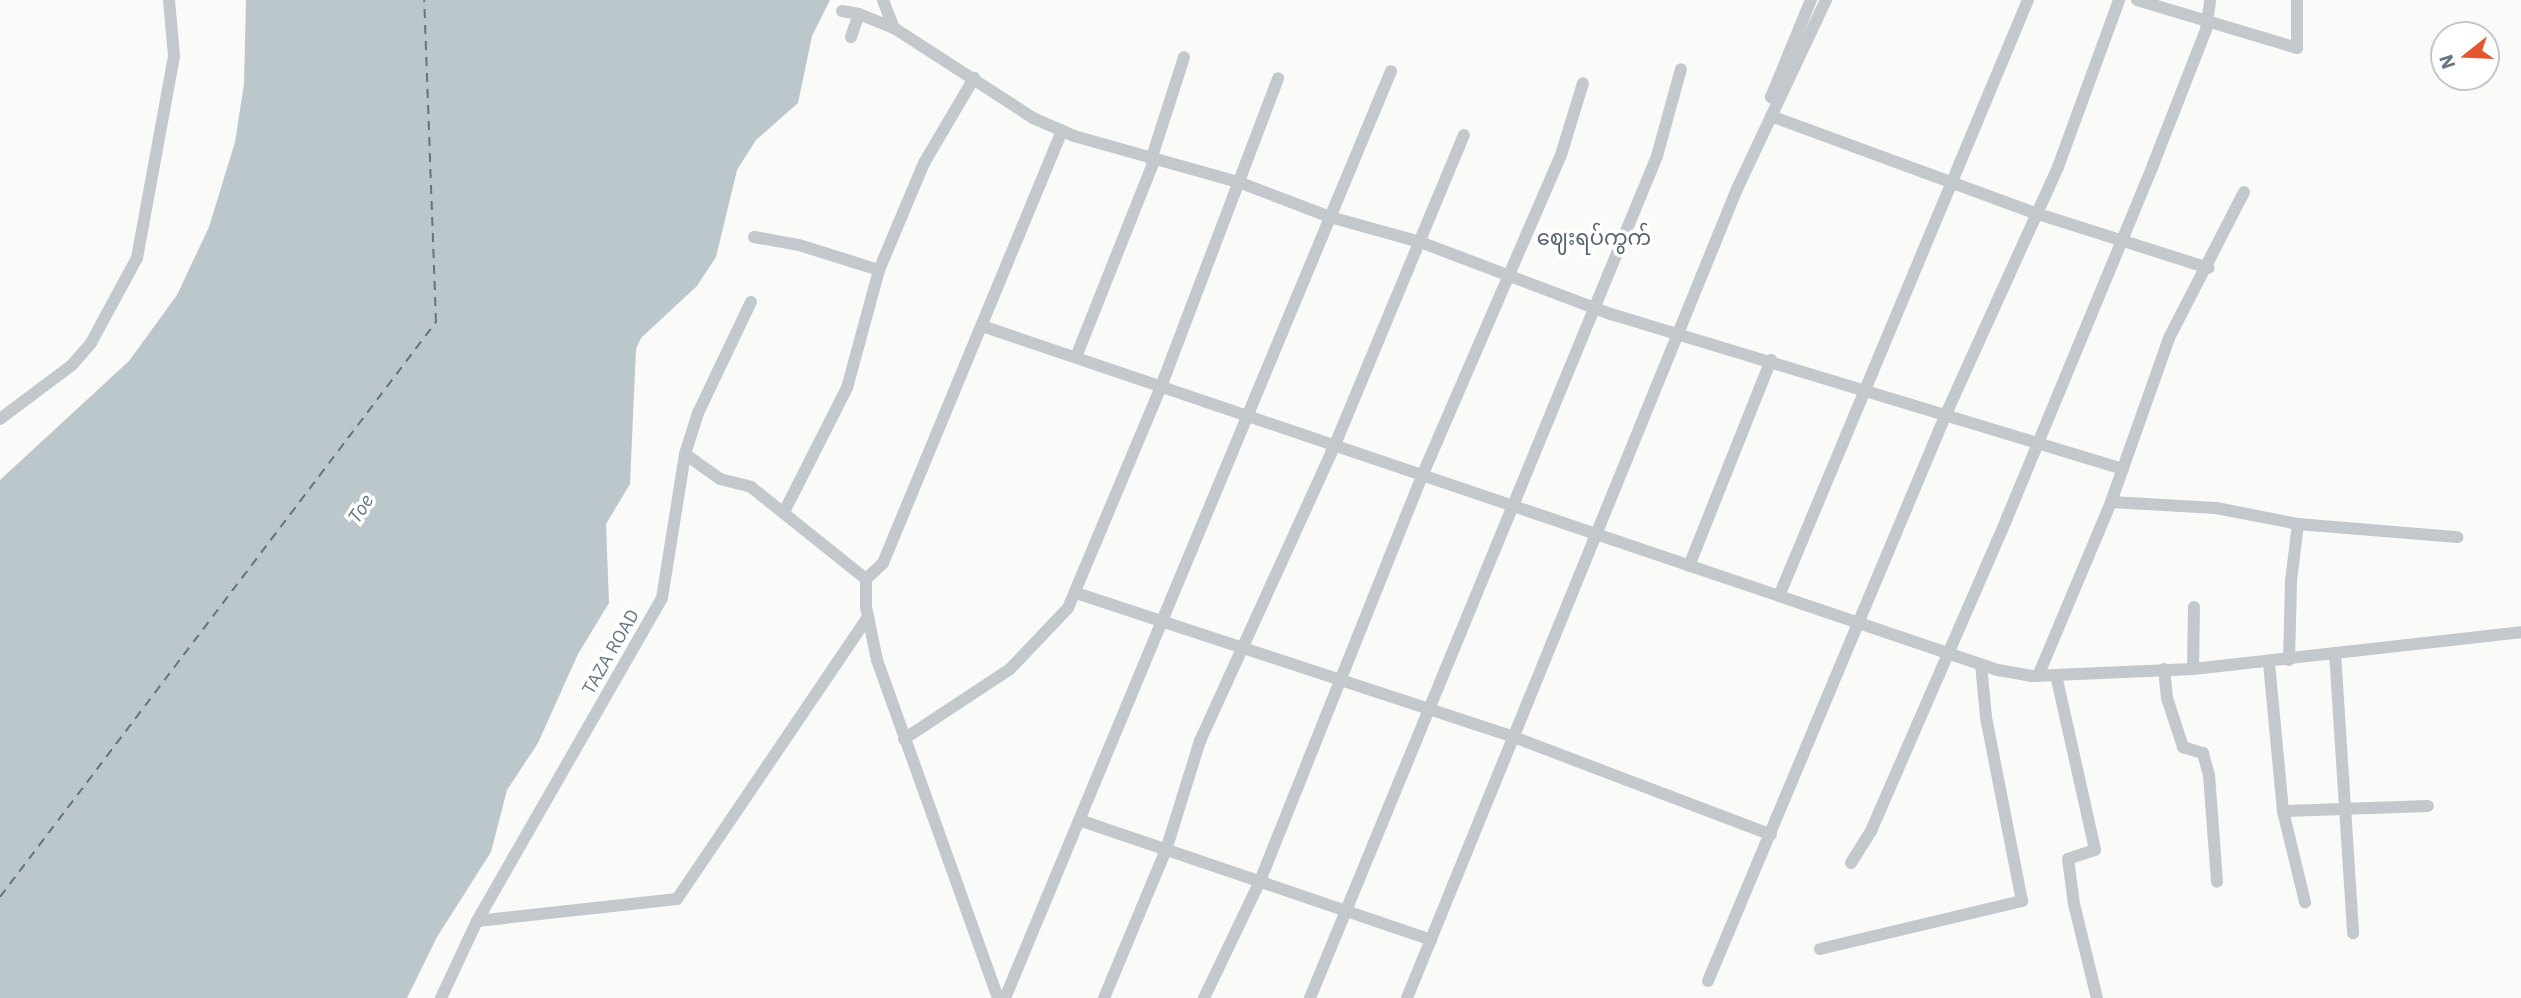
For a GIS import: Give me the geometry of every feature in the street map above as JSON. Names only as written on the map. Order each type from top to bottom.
[{"type":"street","points":[[0,419],[72,365],[91,343],[137,258],[174,56],[169,0]]},
{"type":"street","points":[[883,0],[894,28]]},
{"type":"street","points":[[1778,101],[1770,97],[1811,0]]},
{"type":"street","points":[[1407,998],[1511,736],[1599,535],[1679,333],[1771,116],[1826,0]]},
{"type":"street","points":[[1779,596],[2028,0]]},
{"type":"street","points":[[1708,981],[1772,835],[1946,414],[2058,167],[2119,0]]},
{"type":"street","points":[[2137,0],[2297,48],[2297,0]]},
{"type":"street","points":[[1851,863],[1871,831],[1949,654],[2122,240],[2207,22],[2210,0]]},
{"type":"street","points":[[842,11],[859,14],[894,28],[1033,118],[1062,131],[1153,161],[1241,183],[1330,217],[1420,242],[1508,279],[2123,469]]},
{"type":"street","points":[[850,37],[859,14]]},
{"type":"street","points":[[1076,357],[1153,161],[1184,57]]},
{"type":"street","points":[[1310,998],[1510,505],[1657,156],[1681,69]]},
{"type":"street","points":[[1005,998],[1391,71]]},
{"type":"street","points":[[784,512],[848,388],[879,270],[924,163],[974,78]]},
{"type":"street","points":[[904,739],[1010,669],[1039,643],[1076,593],[1241,183],[1278,78]]},
{"type":"street","points":[[1203,998],[1260,881],[1422,476],[1561,155],[1583,83]]},
{"type":"street","points":[[1771,116],[2035,213],[2208,268]]},
{"type":"street","points":[[866,579],[883,563],[1062,131]]},
{"type":"street","points":[[1104,998],[1166,850],[1200,741],[1245,650],[1334,447],[1464,135]]},
{"type":"street","points":[[2038,676],[2111,502],[2169,338],[2208,268],[2244,192]]},
{"type":"street","points":[[754,237],[799,245],[879,270]]},
{"type":"street","name":"TAZA ROAD","points":[[442,998],[477,921],[662,598],[685,454],[698,413],[751,302]]},
{"type":"street","points":[[982,326],[1162,384],[1334,447],[1949,654],[2038,676],[2269,663],[2521,632]]},
{"type":"street","points":[[1689,566],[1772,360]]},
{"type":"street","points":[[685,454],[720,478],[751,487],[866,579],[868,617],[877,660],[998,998]]},
{"type":"street","points":[[2111,502],[2216,509],[2298,524],[2458,537]]},
{"type":"street","points":[[2289,660],[2291,581],[2298,524]]},
{"type":"street","points":[[1076,593],[1161,624],[1511,736],[1772,835]]},
{"type":"street","points":[[2193,669],[2194,607]]},
{"type":"street","points":[[477,921],[677,899],[868,617]]},
{"type":"street","points":[[2335,653],[2349,812],[2353,933]]},
{"type":"street","points":[[2269,663],[2283,811],[2305,902]]},
{"type":"street","points":[[1820,949],[2022,901],[1986,717],[1981,664]]},
{"type":"street","points":[[2165,669],[2168,698],[2183,747],[2203,752],[2209,775],[2217,882]]},
{"type":"street","points":[[2056,675],[2095,850],[2068,859],[2074,904],[2098,998]]},
{"type":"street","points":[[2283,811],[2349,812],[2428,806]]},
{"type":"street","points":[[1079,820],[1431,940]]},
{"type":"water","name":"Toe","points":[[246,0],[830,0],[812,36],[798,103],[756,140],[737,170],[716,257],[697,286],[641,338],[636,349],[630,484],[606,524],[609,603],[578,654],[538,743],[507,790],[491,852],[437,937],[407,998],[0,998],[0,480],[129,361],[177,295],[209,227],[235,142],[244,84]]},
{"type":"ferry route","points":[[0,897],[436,322],[424,0]]},
{"type":"district","name":"ဈေးရပ်ကွက်","points":[[1594,237]]}]
